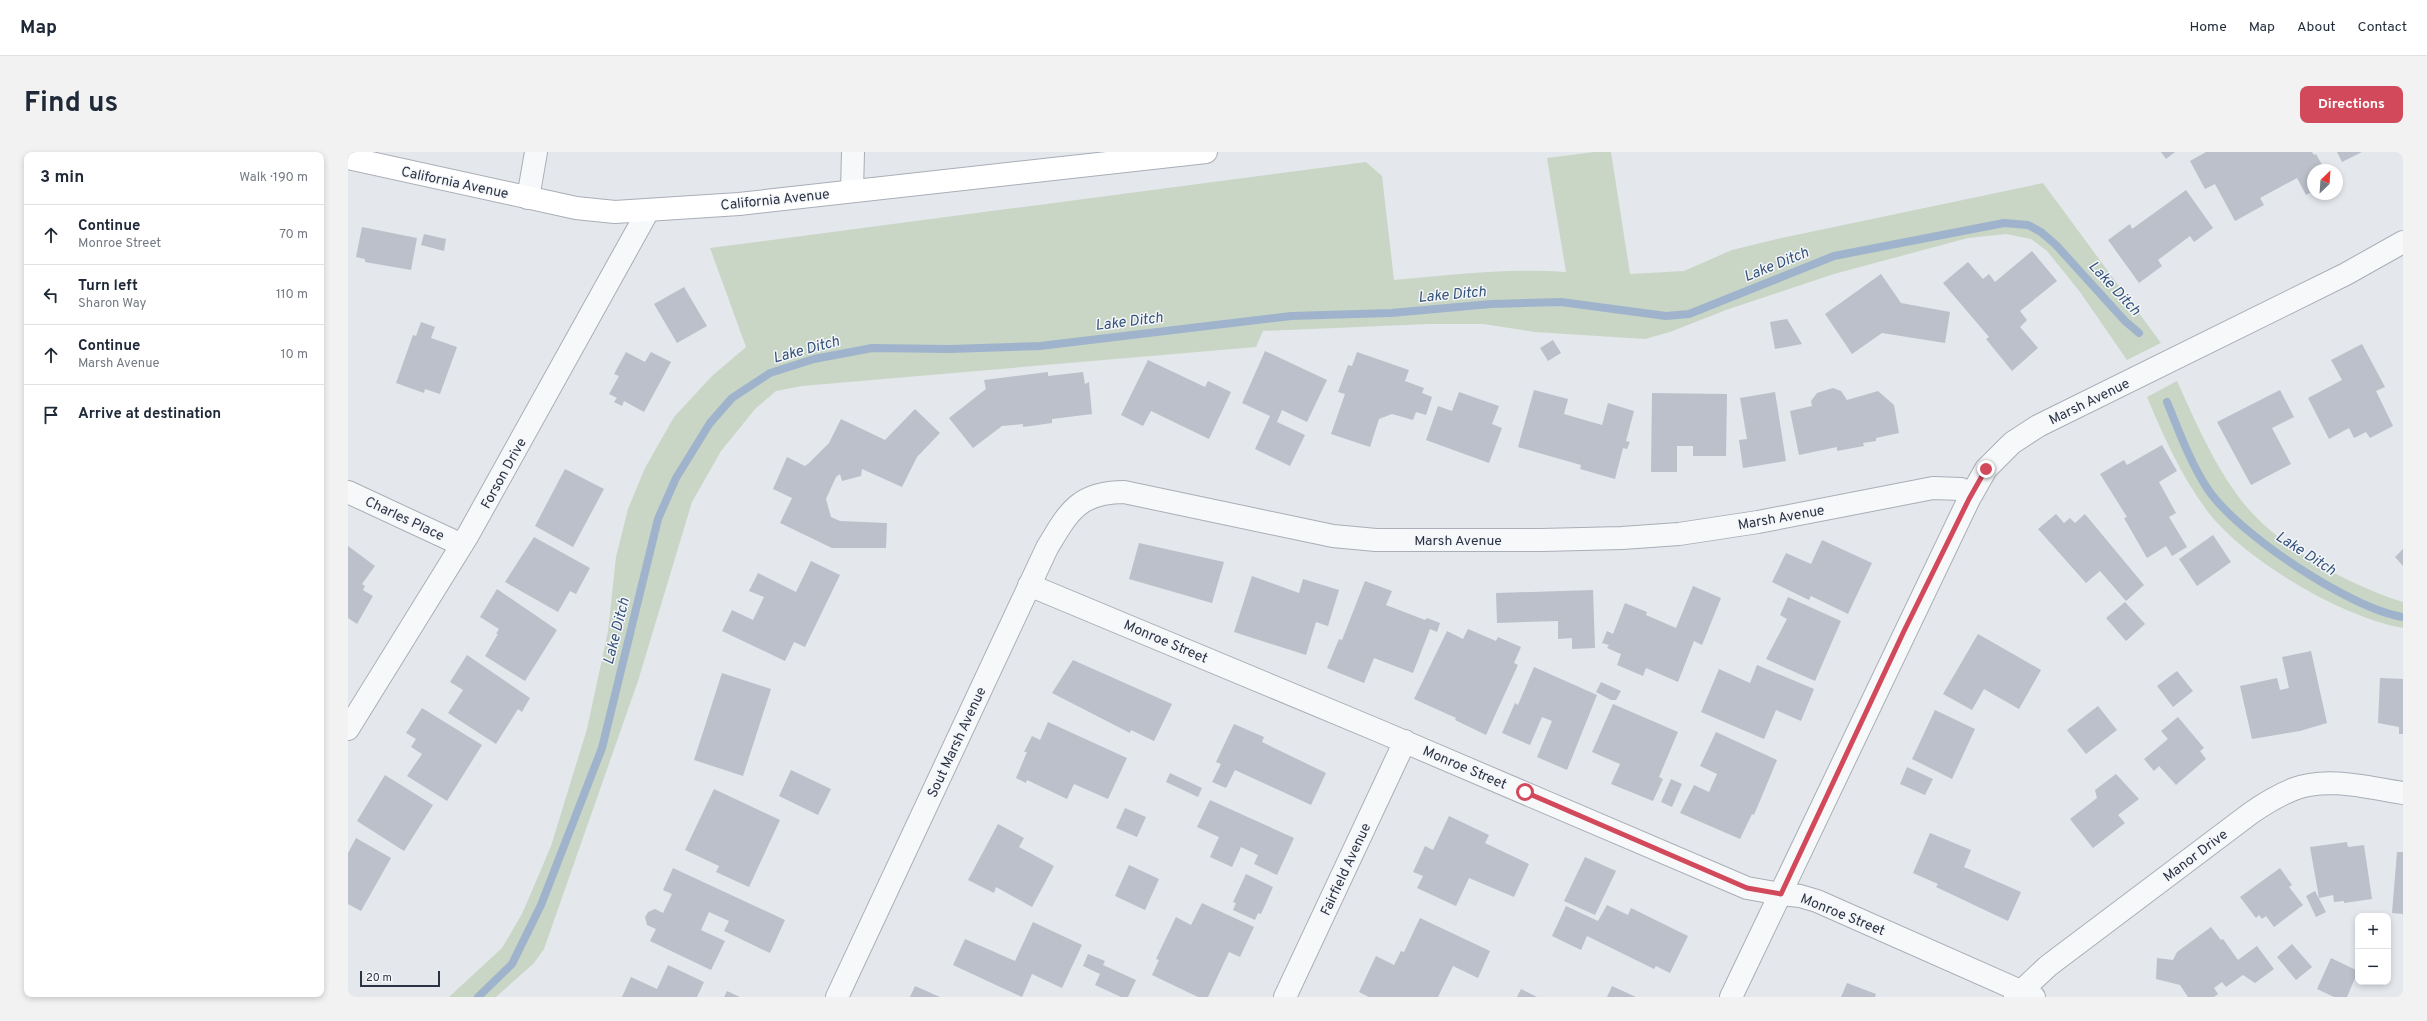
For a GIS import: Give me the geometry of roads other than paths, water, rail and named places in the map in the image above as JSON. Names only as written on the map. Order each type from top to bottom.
[{"type":"main road","name":"California Avenue","points":[[348,158],[576,208],[615,212],[648,211],[852,191],[1206,152]]},
{"type":"street","points":[[528,198],[536,152]]},
{"type":"street","points":[[852,191],[853,152]]},
{"type":"street","name":"Forson Drive","points":[[348,729],[462,545],[648,211]]},
{"type":"street","name":"Marsh Avenue","points":[[1088,497],[1106,492],[1124,492],[1333,536],[1376,540],[1542,540],[1622,538],[1679,534],[1758,522],[1933,488],[1961,489],[1972,493],[1986,469],[2012,443],[2038,426],[2346,274],[2403,242]]},
{"type":"street","name":"Charles Place","points":[[348,492],[462,545]]},
{"type":"street","points":[[1731,997],[1904,631],[1972,493]]},
{"type":"street","name":"Sout Marsh Avenue","points":[[837,997],[1029,585],[1059,525],[1072,510],[1088,497]]},
{"type":"street","name":"Monroe Street","points":[[1029,585],[1405,742],[1747,888],[1800,896],[1817,901],[2023,995]]},
{"type":"street","name":"Fairfield Avenue","points":[[1285,997],[1405,742]]},
{"type":"street","name":"Manor Drive","points":[[2023,995],[2055,961],[2251,813],[2273,800],[2294,789],[2317,784],[2343,784],[2403,793]]},
{"type":"waterway","name":"Lake Ditch","points":[[478,997],[512,964],[541,905],[602,748],[658,519],[676,478],[710,423],[732,398],[770,373],[814,359],[872,348],[950,349],[1040,346],[1291,316],[1391,313],[1491,304],[1561,302],[1666,316],[1689,314],[1834,256],[2004,223],[2028,225],[2041,232],[2056,245],[2125,321],[2139,333]]},
{"type":"waterway","name":"Lake Ditch","points":[[2167,402],[2195,468],[2207,488],[2222,506],[2243,526],[2296,566],[2326,585],[2381,611],[2403,617]]}]
